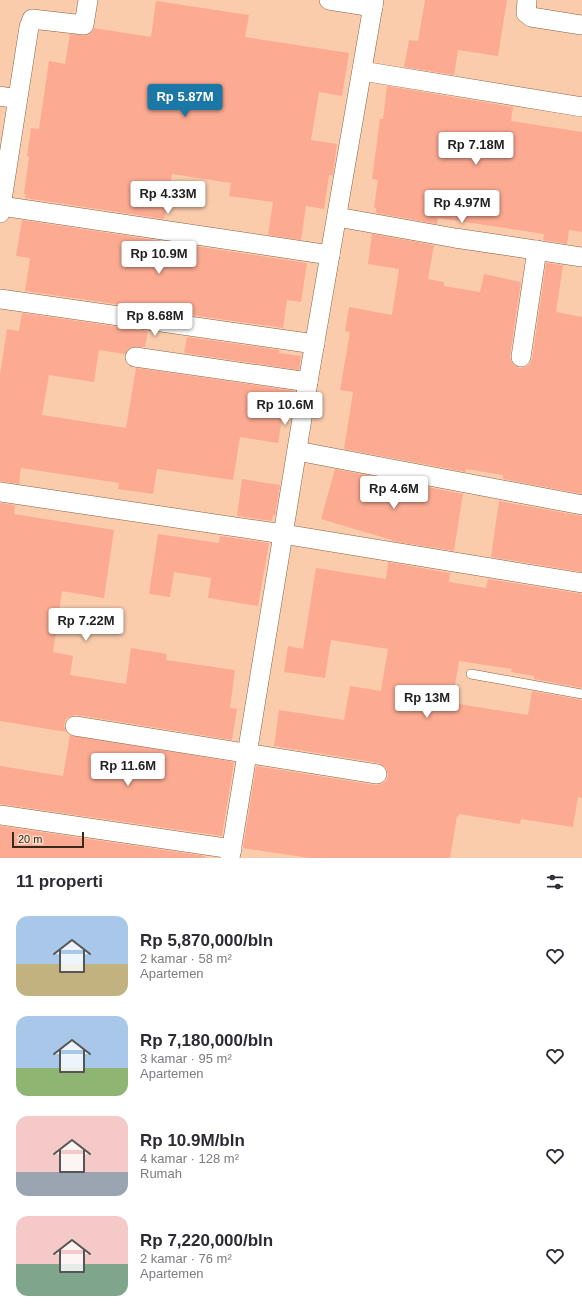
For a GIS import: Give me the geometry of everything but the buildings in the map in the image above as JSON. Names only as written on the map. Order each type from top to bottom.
[{"type":"street","points":[[88,0],[84,25],[32,19],[8,97],[0,209],[330,255]]},
{"type":"street","points":[[0,815],[231,854],[308,382],[373,3],[329,0]]},
{"type":"street","points":[[527,0],[526,13],[531,18],[582,25]]},
{"type":"street","points":[[362,70],[582,107]]},
{"type":"street","points":[[337,217],[455,238],[582,257]]},
{"type":"street","points":[[520,357],[536,250]]},
{"type":"street","points":[[0,300],[315,344]]},
{"type":"street","points":[[135,358],[308,382]]},
{"type":"street","points":[[297,451],[582,505]]},
{"type":"street","points":[[0,492],[283,534],[582,583]]},
{"type":"street","points":[[75,726],[377,774]]},
{"type":"lane","points":[[471,674],[582,694]]}]
